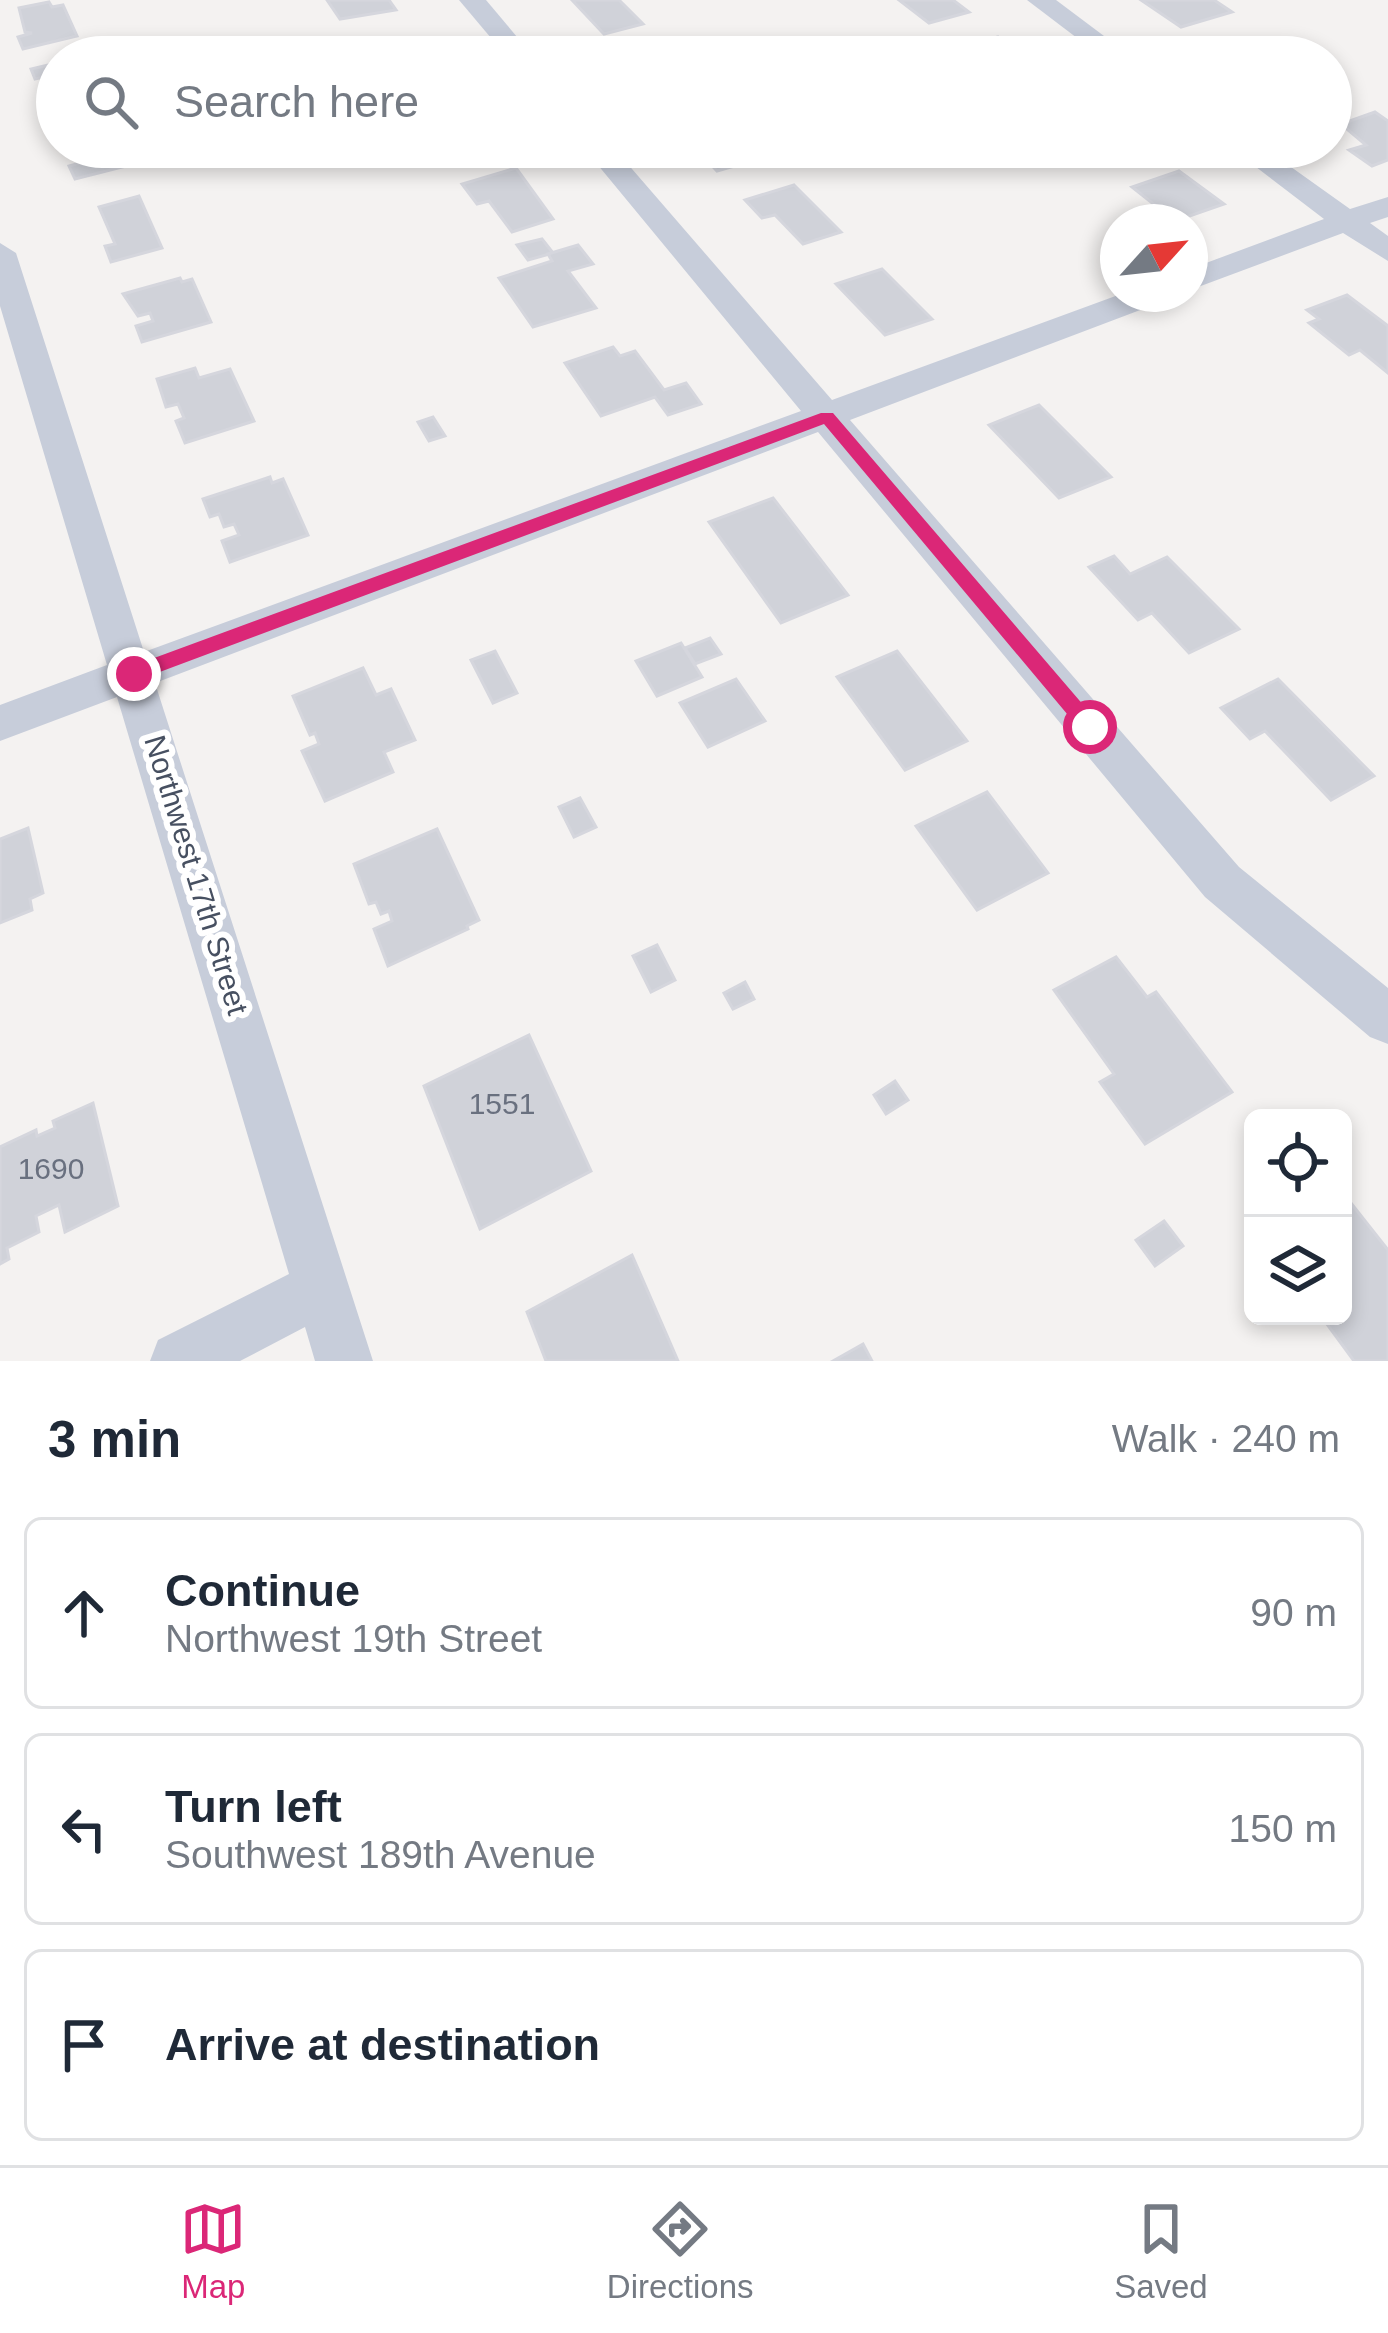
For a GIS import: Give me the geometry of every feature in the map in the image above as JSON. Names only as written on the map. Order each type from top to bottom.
[{"type":"street","points":[[472,0],[503,36]]},
{"type":"street","points":[[1040,0],[1090,36]]},
{"type":"street","points":[[615,168],[1222,882],[1388,1020]]},
{"type":"street","points":[[1273,168],[1388,251]]},
{"type":"street","points":[[1208,273],[1388,206]]},
{"type":"street","name":"Northwest 17th Street","points":[[0,254],[10,323],[134,674],[344,1361]]},
{"type":"street","points":[[0,723],[1104,312]]},
{"type":"street","points":[[179,1361],[321,1288]]},
{"type":"building","points":[[327,0],[389,0],[396,10],[340,19]]},
{"type":"building","points":[[572,0],[619,0],[643,24],[604,34]]},
{"type":"building","points":[[899,0],[953,0],[969,12],[929,23]]},
{"type":"building","points":[[1141,0],[1214,0],[1232,12],[1181,27]]},
{"type":"building","points":[[49,2],[52,7],[63,5],[77,36],[36,36],[36,46],[23,49],[18,37],[32,33],[25,32],[19,8]]},
{"type":"building","points":[[1375,112],[1388,121],[1388,160],[1372,166],[1352,152],[1366,145],[1352,133],[1352,120]]},
{"type":"building","points":[[70,168],[118,168],[75,179]]},
{"type":"building","points":[[516,168],[553,219],[512,232],[489,201],[477,204],[462,184]]},
{"type":"building","points":[[1179,171],[1224,204],[1208,210],[1208,204],[1154,204],[1132,187]]},
{"type":"building","points":[[794,185],[841,232],[803,244],[775,215],[762,218],[745,200]]},
{"type":"building","points":[[139,196],[162,248],[111,262],[105,246],[115,244],[99,207]]},
{"type":"building","points":[[542,239],[553,253],[528,260],[517,245]]},
{"type":"building","points":[[578,245],[593,264],[568,271],[596,308],[533,327],[499,278],[552,261],[548,254]]},
{"type":"building","points":[[882,269],[932,319],[885,335],[836,284]]},
{"type":"building","points":[[180,278],[182,282],[192,279],[211,322],[142,342],[136,326],[153,321],[150,313],[138,316],[123,294]]},
{"type":"building","points":[[1347,295],[1388,326],[1388,373],[1360,350],[1349,355],[1309,323],[1319,319],[1307,310]]},
{"type":"building","points":[[613,347],[620,356],[635,351],[664,390],[686,383],[701,404],[668,415],[655,397],[601,416],[565,363]]},
{"type":"building","points":[[195,368],[199,378],[230,369],[254,421],[185,443],[176,421],[184,418],[178,404],[166,407],[157,379]]},
{"type":"building","points":[[1039,405],[1111,477],[1059,498],[989,425]]},
{"type":"building","points":[[433,417],[445,436],[429,441],[418,422]]},
{"type":"building","points":[[270,477],[272,483],[283,479],[308,535],[230,562],[222,541],[239,535],[234,524],[224,527],[219,514],[210,517],[203,499]]},
{"type":"building","points":[[773,498],[848,595],[781,623],[709,522]]},
{"type":"building","points":[[1114,556],[1130,574],[1167,557],[1239,629],[1189,653],[1152,613],[1138,620],[1089,567]]},
{"type":"building","points":[[710,638],[721,654],[695,664],[685,648]]},
{"type":"building","points":[[681,643],[702,677],[657,696],[636,661]]},
{"type":"building","points":[[495,651],[517,693],[493,703],[471,660]]},
{"type":"building","points":[[897,651],[967,741],[905,770],[837,677]]},
{"type":"building","points":[[363,668],[376,695],[391,689],[415,740],[384,752],[393,772],[325,801],[302,751],[319,744],[315,733],[310,735],[293,696]]},
{"type":"building","points":[[736,679],[765,721],[708,747],[680,703]]},
{"type":"building","points":[[1278,679],[1374,776],[1331,800],[1265,731],[1250,739],[1221,708]]},
{"type":"building","points":[[987,792],[1048,873],[977,910],[916,826]]},
{"type":"building","points":[[580,798],[596,827],[574,837],[559,807]]},
{"type":"building","points":[[28,828],[43,893],[30,899],[32,910],[0,923],[0,839]]},
{"type":"building","points":[[437,829],[479,920],[388,966],[374,929],[392,921],[389,911],[381,914],[376,902],[369,904],[354,864]]},
{"type":"building","points":[[657,945],[675,980],[651,992],[633,956]]},
{"type":"building","points":[[1116,957],[1147,997],[1156,992],[1232,1092],[1145,1144],[1100,1082],[1114,1074],[1054,990]]},
{"type":"building","points":[[745,982],[754,999],[733,1009],[724,993]]},
{"type":"building","points":[[529,1035],[591,1171],[480,1229],[424,1086]]},
{"type":"building","points":[[895,1081],[908,1100],[886,1114],[874,1095]]},
{"type":"building","points":[[93,1103],[118,1206],[65,1232],[59,1205],[36,1216],[39,1232],[7,1248],[9,1259],[0,1264],[0,1147],[36,1130],[37,1136],[55,1128],[53,1121]]},
{"type":"building","points":[[1352,1204],[1388,1250],[1388,1361],[1354,1361],[1328,1325],[1352,1325]]},
{"type":"building","points":[[1164,1221],[1183,1246],[1155,1266],[1136,1240]]},
{"type":"building","points":[[632,1255],[678,1361],[546,1361],[527,1312]]},
{"type":"building","points":[[863,1344],[872,1361],[833,1361]]},
{"type":"route","points":[[134,674],[827,417],[1090,727]]}]
